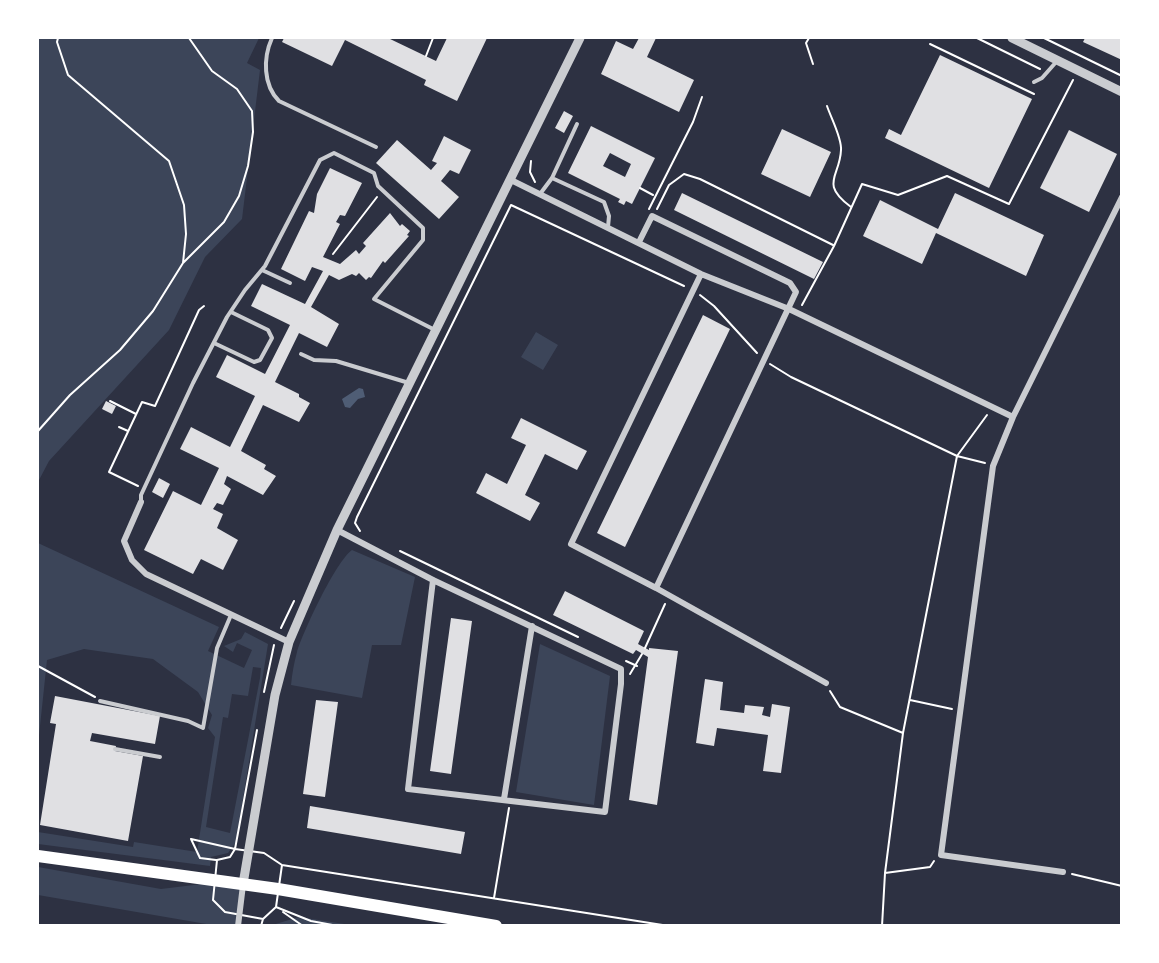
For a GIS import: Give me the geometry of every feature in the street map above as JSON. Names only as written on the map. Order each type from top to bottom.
[{"type":"main road","points":[[38,856],[243,885],[496,926]]},
{"type":"street","points":[[238,926],[269,727],[289,642],[338,530],[580,38]]},
{"type":"street","points":[[1012,38],[1122,92]]},
{"type":"street","points":[[511,180],[701,274],[798,313],[1013,417]]},
{"type":"street","points":[[1063,872],[940,855],[993,465],[1013,417],[1122,197]]},
{"type":"street","points":[[639,242],[652,216],[790,283],[796,292],[765,362],[656,588]]},
{"type":"street","points":[[701,274],[695,291],[571,544],[656,588],[826,683]]},
{"type":"street","points":[[141,502],[124,541],[132,560],[146,574],[289,642]]},
{"type":"street","points":[[338,530],[433,580],[621,669],[605,812],[408,789],[433,580]]},
{"type":"street","points":[[507,799],[532,626]]},
{"type":"lane","points":[[272,38],[266,57],[270,93],[279,101],[376,147]]},
{"type":"lane","points":[[1034,82],[1057,60]]},
{"type":"lane","points":[[540,194],[552,178],[577,124]]},
{"type":"lane","points":[[141,502],[144,488],[214,343],[231,312],[262,270],[320,160],[334,153],[374,173],[378,186],[423,228],[423,240],[375,299],[436,330]]},
{"type":"lane","points":[[552,178],[604,202],[609,216],[608,227]]},
{"type":"lane","points":[[262,270],[290,283]]},
{"type":"lane","points":[[214,343],[254,362],[260,360],[272,338],[268,330],[231,312]]},
{"type":"lane","points":[[301,354],[314,360],[336,361],[410,384]]},
{"type":"lane","points":[[100,701],[188,721],[203,728],[217,648],[231,615]]},
{"type":"lane","points":[[115,749],[160,757]]},
{"type":"path","points":[[58,38],[57,42],[68,75],[169,161],[184,205],[186,234],[183,263]]},
{"type":"path","points":[[38,432],[70,395],[120,350],[153,311],[183,263],[224,222],[239,196],[248,166],[253,132],[252,111],[237,89],[212,71],[189,38]]},
{"type":"path","points":[[426,56],[433,38]]},
{"type":"path","points":[[809,38],[806,43],[813,64]]},
{"type":"path","points":[[977,38],[1047,72]]},
{"type":"path","points":[[1045,38],[1122,76]]},
{"type":"path","points":[[930,44],[1034,94]]},
{"type":"path","points":[[798,313],[834,246],[862,184],[898,195],[946,176],[1009,204],[1078,70]]},
{"type":"path","points":[[702,97],[693,122],[654,195],[648,211],[652,216],[669,185],[684,174],[700,179],[834,246]]},
{"type":"path","points":[[827,106],[841,150],[832,179],[839,199],[851,207]]},
{"type":"path","points":[[640,188],[654,195]]},
{"type":"path","points":[[333,254],[379,195],[374,190]]},
{"type":"path","points":[[364,534],[357,527],[357,517],[511,205],[695,291],[714,306],[765,362],[791,377],[957,456],[993,465]]},
{"type":"path","points":[[144,488],[109,472],[142,402],[155,406],[199,309],[204,306]]},
{"type":"path","points":[[110,401],[136,414]]},
{"type":"path","points":[[882,926],[885,873],[903,734],[957,456],[993,408]]},
{"type":"path","points":[[119,427],[128,431]]},
{"type":"path","points":[[395,549],[586,641]]},
{"type":"path","points":[[645,648],[668,596]]},
{"type":"path","points":[[621,684],[637,666],[642,654]]},
{"type":"path","points":[[616,656],[637,666]]},
{"type":"path","points":[[38,666],[67,683],[91,692],[100,701]]},
{"type":"path","points":[[826,683],[840,707],[903,734]]},
{"type":"path","points":[[910,700],[958,711]]},
{"type":"path","points":[[494,898],[507,799]]},
{"type":"path","points":[[217,860],[200,858],[191,839],[235,849]]},
{"type":"path","points":[[885,873],[930,867],[940,855]]},
{"type":"path","points":[[282,865],[669,926]]},
{"type":"path","points":[[1063,872],[1122,886]]},
{"type":"path","points":[[303,926],[276,907],[311,921],[338,926]]},
{"type":"path","points":[[261,926],[263,919]]},
{"type":"shaded area","points":[[38,38],[259,38],[247,63],[260,70],[242,219],[205,257],[169,330],[49,461],[38,482]]},
{"type":"shaded area","points":[[536,332],[558,345],[543,370],[521,357]]},
{"type":"shaded area","points":[[359,388],[363,389],[365,397],[358,399],[350,408],[345,407],[342,399]]},
{"type":"shaded area","points":[[38,543],[219,627],[208,651],[244,668],[252,650],[237,643],[233,652],[224,646],[241,639],[245,632],[268,644],[236,842],[228,853],[211,857],[210,866],[38,844],[38,832],[133,847],[134,842],[197,852],[215,737],[208,728],[212,715],[198,692],[153,659],[84,649],[47,660],[38,745]],"holes":[[[253,667],[261,668],[230,833],[206,827],[223,717],[228,718],[232,694],[248,696]]]},
{"type":"shaded area","points":[[352,550],[415,577],[401,645],[372,645],[362,698],[291,685],[297,652],[306,629],[329,582]]},
{"type":"shaded area","points":[[540,644],[610,676],[594,805],[516,792]]},
{"type":"shaded area","points":[[38,867],[161,889],[218,882],[242,886],[236,925],[212,925],[38,895]]},
{"type":"shaded area","points":[[299,917],[351,925],[269,926]]},
{"type":"building","points":[[284,38],[388,38],[436,61],[447,38],[487,38],[457,101],[424,85],[426,80],[345,40],[332,66],[282,42]]},
{"type":"building","points":[[639,38],[656,38],[647,57],[694,80],[679,112],[601,74],[616,41],[633,49]]},
{"type":"building","points":[[1085,38],[1122,38],[1122,60],[1083,42]]},
{"type":"building","points":[[940,55],[1032,99],[989,188],[885,138],[889,129],[901,135]]},
{"type":"building","points":[[564,111],[573,116],[564,133],[555,128]]},
{"type":"building","points":[[591,126],[655,158],[632,204],[626,201],[624,205],[618,202],[620,199],[568,173]],"holes":[[[610,153],[631,164],[625,177],[603,166]]]},
{"type":"building","points":[[782,129],[831,152],[810,197],[761,174]]},
{"type":"building","points":[[1069,130],[1117,154],[1089,212],[1040,188]]},
{"type":"building","points":[[444,136],[471,150],[459,174],[450,170],[441,181],[459,197],[439,219],[376,163],[397,140],[431,170],[437,163],[432,161]]},
{"type":"building","points":[[330,168],[362,183],[345,216],[340,215],[336,222],[340,224],[323,257],[340,264],[356,250],[359,254],[366,246],[363,243],[390,213],[400,226],[402,224],[410,231],[407,235],[409,236],[385,263],[383,261],[371,278],[366,280],[359,273],[356,276],[352,274],[339,280],[329,275],[311,307],[339,324],[327,347],[299,333],[275,382],[299,394],[299,397],[310,403],[299,422],[263,405],[241,451],[266,465],[264,469],[276,476],[263,495],[227,476],[224,484],[231,489],[223,505],[217,503],[213,509],[223,514],[217,528],[238,540],[223,570],[201,559],[193,574],[144,550],[173,491],[201,505],[219,468],[180,449],[191,427],[230,447],[255,396],[216,377],[227,355],[265,374],[290,325],[251,306],[262,284],[305,304],[323,271],[312,267],[305,281],[281,269],[309,211],[314,213],[317,194]]},
{"type":"building","points":[[682,193],[823,262],[814,279],[674,210]]},
{"type":"building","points":[[955,193],[1044,235],[1026,276],[936,233],[922,264],[863,236],[880,200],[938,229]]},
{"type":"building","points":[[703,315],[730,329],[625,547],[597,533]]},
{"type":"building","points":[[106,401],[116,406],[112,414],[102,409]]},
{"type":"building","points":[[521,418],[587,451],[577,470],[545,454],[525,495],[540,503],[530,521],[476,493],[486,473],[507,484],[526,445],[511,438]]},
{"type":"building","points":[[159,478],[170,484],[163,498],[152,492]]},
{"type":"building","points":[[565,591],[644,631],[638,644],[649,650],[649,648],[678,651],[657,805],[629,800],[648,657],[636,650],[633,654],[553,615]]},
{"type":"building","points":[[451,618],[472,621],[451,774],[430,771]]},
{"type":"building","points":[[705,679],[723,682],[720,710],[744,713],[745,705],[764,707],[762,715],[770,717],[772,704],[790,707],[781,773],[763,771],[768,735],[717,728],[714,746],[696,743]]},
{"type":"building","points":[[55,696],[160,716],[155,744],[92,733],[90,741],[116,746],[115,751],[143,756],[128,841],[40,825],[56,724],[50,723]]},
{"type":"building","points":[[316,700],[338,702],[325,797],[303,794]]},
{"type":"building","points":[[310,806],[465,832],[461,854],[307,828]]}]
